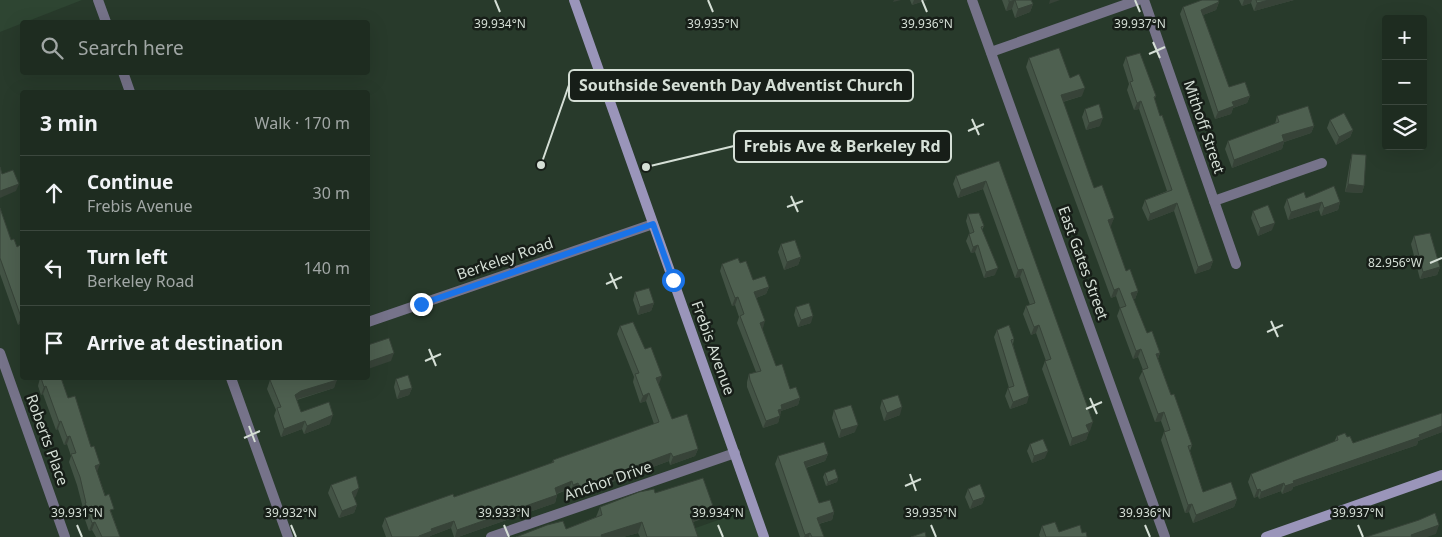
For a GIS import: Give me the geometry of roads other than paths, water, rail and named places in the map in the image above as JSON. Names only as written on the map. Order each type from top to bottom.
[{"type":"main road","name":"Frebis Avenue","points":[[574,0],[764,537]]},
{"type":"main road","points":[[1266,537],[1442,475]]},
{"type":"street","points":[[98,0],[105,20]]},
{"type":"street","name":"East Gates Street","points":[[972,0],[1165,537]]},
{"type":"street","points":[[991,52],[1138,0]]},
{"type":"street","name":"Mithoff Street","points":[[1144,0],[1236,264]]},
{"type":"street","points":[[124,75],[129,90]]},
{"type":"street","points":[[1214,200],[1322,163]]},
{"type":"street","name":"Berkeley Road","points":[[370,321],[653,224]]},
{"type":"street","name":"Roberts Place","points":[[0,353],[65,537]]},
{"type":"street","points":[[232,380],[288,537]]},
{"type":"street","name":"Anchor Drive","points":[[491,537],[734,453]]},
{"type":"place","name":"Southside Seventh Day Adventist Church","points":[[541,165]]},
{"type":"place","name":"Frebis Ave & Berkeley Rd","points":[[646,167]]}]
